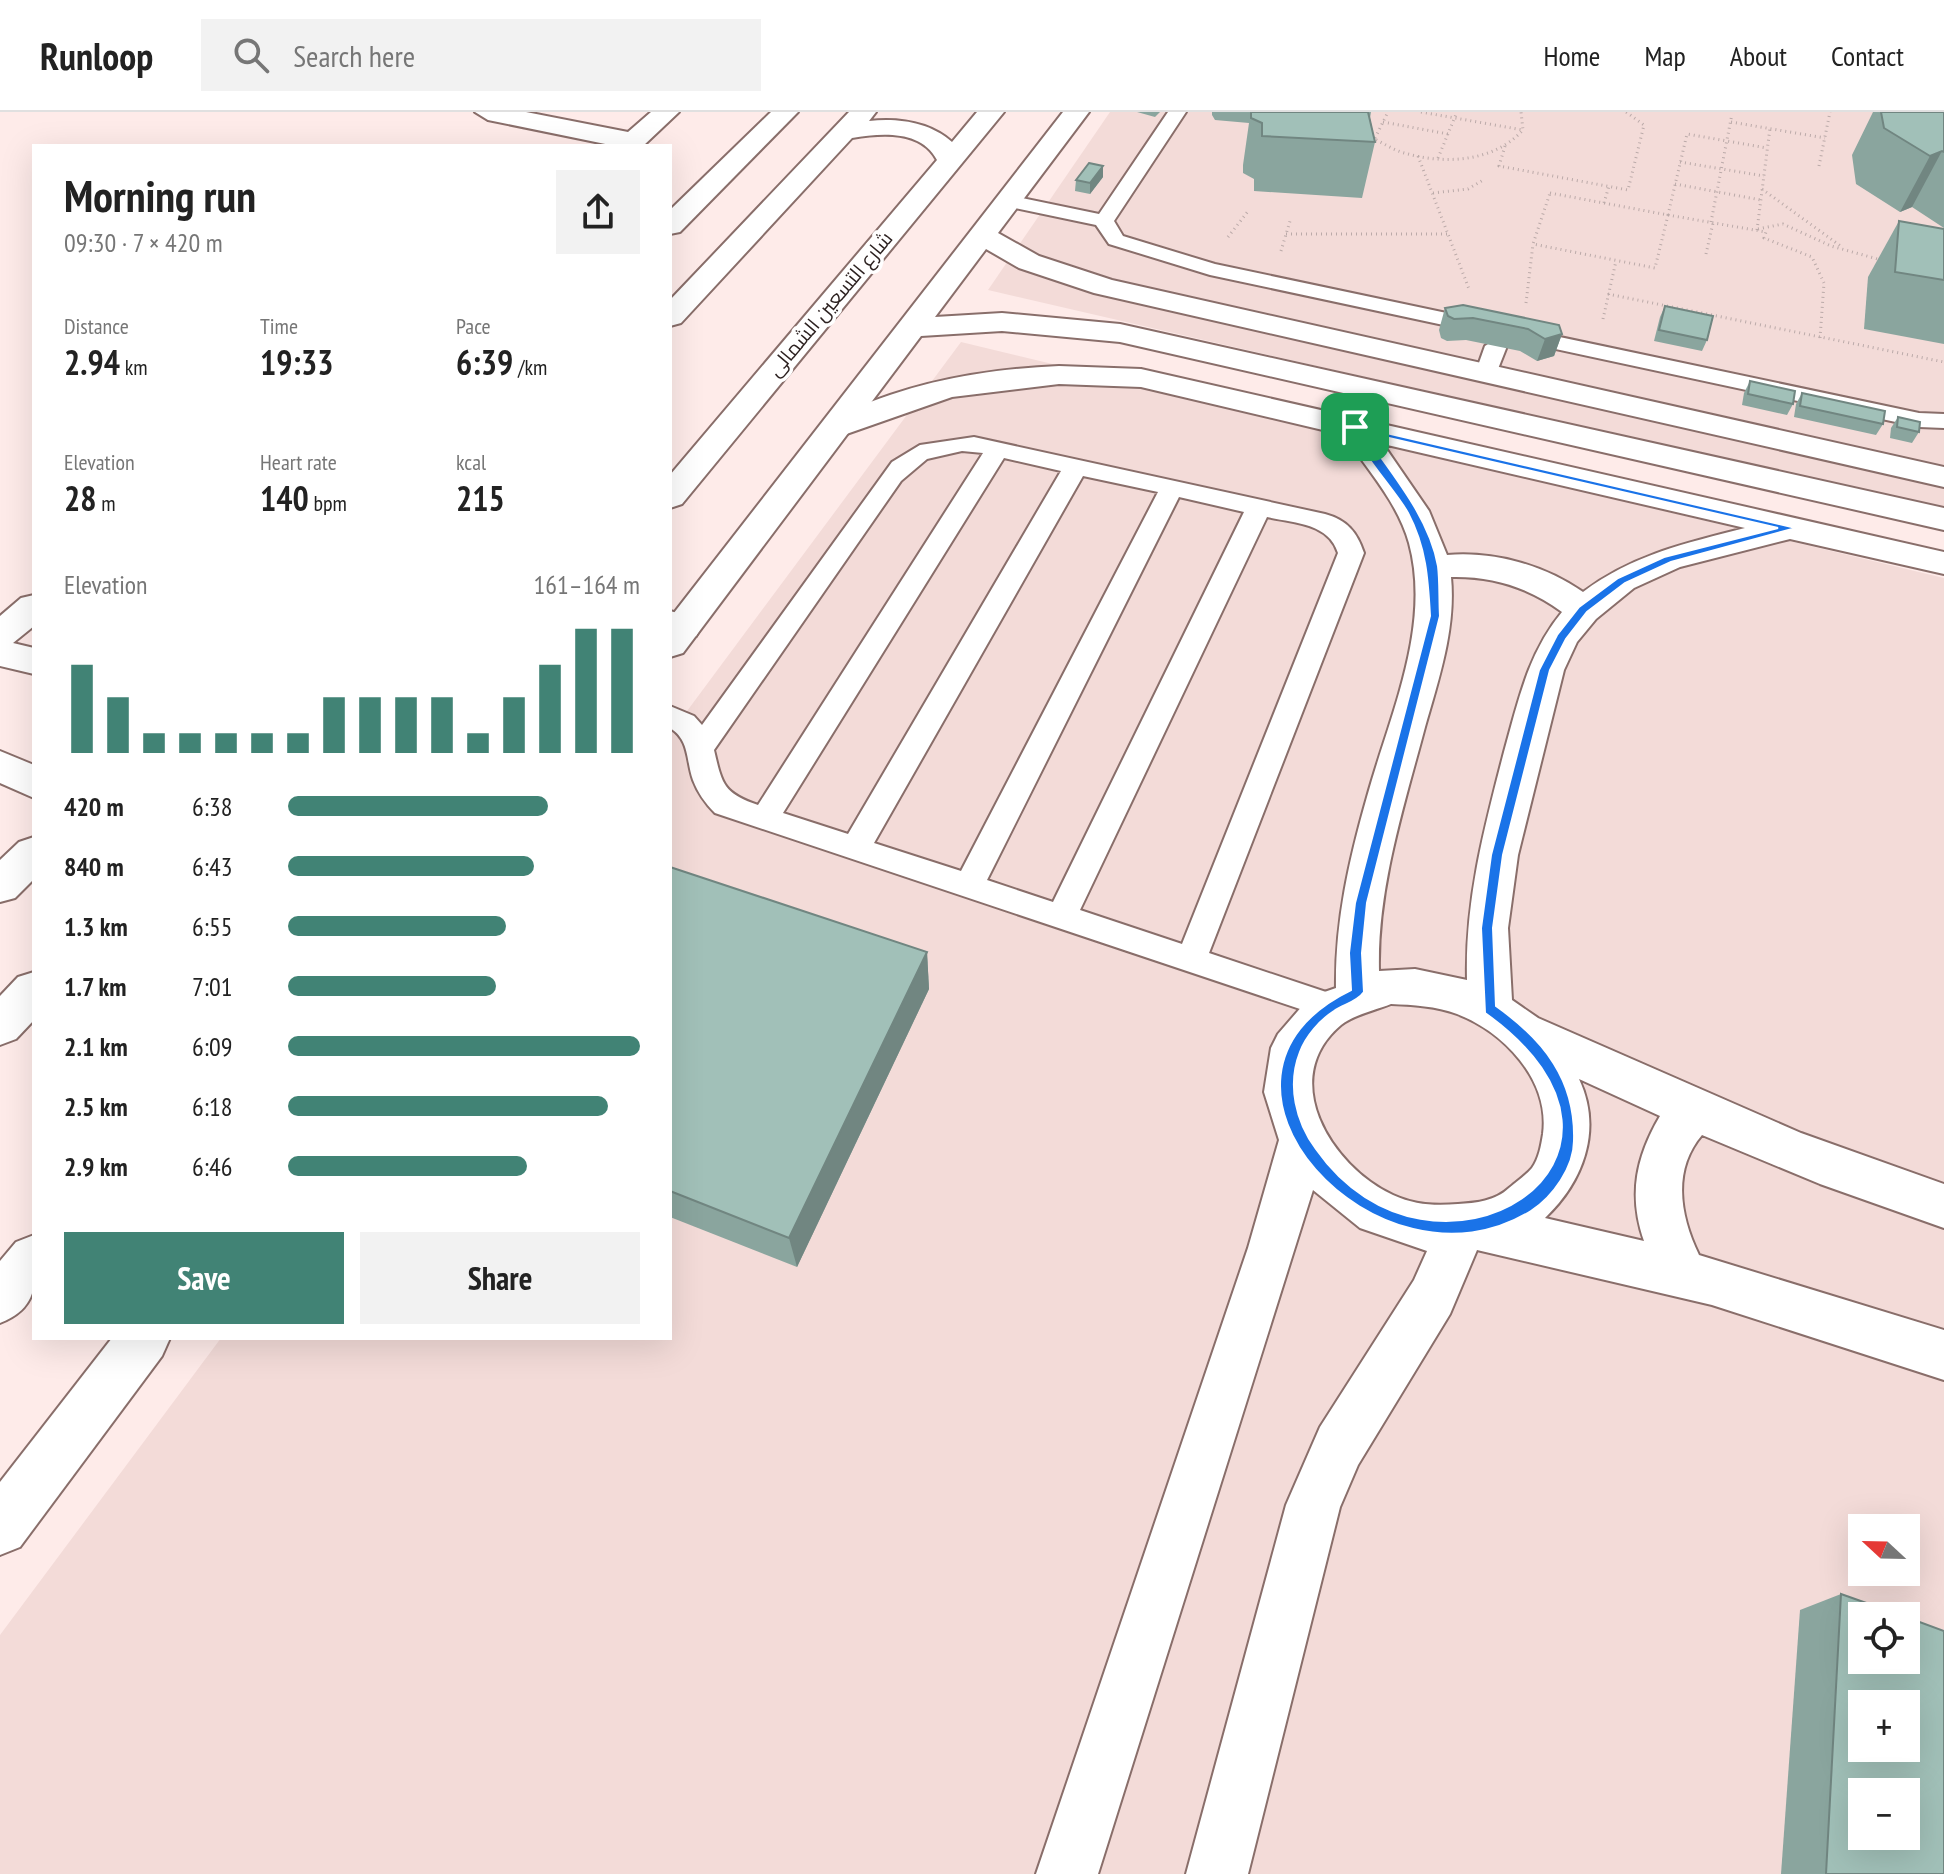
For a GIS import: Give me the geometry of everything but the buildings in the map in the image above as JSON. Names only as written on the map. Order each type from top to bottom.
[{"type":"street","points":[[488,112],[631,144],[666,112]]},
{"type":"street","points":[[672,224],[785,112]]},
{"type":"street","name":"شارع التسعين الشمالى","points":[[672,495],[991,112]]},
{"type":"street","points":[[674,631],[835,428],[1076,112]]},
{"type":"street","points":[[672,315],[854,122],[920,133],[941,145],[950,160]]},
{"type":"street","points":[[982,235],[1001,248],[1059,274],[1104,287],[1498,342],[1944,477]]},
{"type":"street","points":[[1023,303],[1037,278],[1059,274]]},
{"type":"street","points":[[911,328],[971,322],[1023,303],[1120,333],[1944,519]]},
{"type":"street","points":[[835,428],[889,403],[949,385],[1012,375],[1077,373],[1141,378],[1944,563]]},
{"type":"street","points":[[1344,999],[1355,953],[1361,903],[1435,616],[1433,567],[1412,511],[1355,427]]},
{"type":"street","points":[[1217,1874],[1313,1505],[1339,1446],[1432,1297],[1468,1228],[1508,1217],[1536,1200],[1556,1175],[1567,1147],[1568,1116],[1560,1085],[1543,1055],[1504,1020],[1487,928],[1497,855],[1545,670],[1561,637],[1583,610],[1622,580],[1668,559],[1791,528]]},
{"type":"street","points":[[1433,567],[1472,565],[1513,571],[1563,593],[1583,610]]},
{"type":"street","points":[[0,635],[32,609]]},
{"type":"street","points":[[0,653],[32,661]]},
{"type":"street","points":[[0,765],[32,782]]},
{"type":"street","points":[[0,886],[32,855]]},
{"type":"street","points":[[1944,1206],[1876,1184],[1695,1110],[1457,995],[1424,987],[1389,986],[1344,999],[1308,1025],[1293,1051],[1287,1080],[1289,1110],[1302,1142],[1323,1171],[1351,1196],[1385,1215],[1423,1226],[1468,1228],[1565,1244],[1682,1273],[1849,1321],[1944,1355]]},
{"type":"street","points":[[0,1026],[32,992]]},
{"type":"street","points":[[1682,1273],[1660,1218],[1659,1167],[1679,1126],[1695,1110]]},
{"type":"street","points":[[1067,1874],[1273,1248],[1302,1142]]},
{"type":"street","points":[[0,1299],[32,1260]]},
{"type":"street","points":[[0,1527],[142,1340]]},
{"type":"lane","points":[[1104,221],[1177,112]]},
{"type":"lane","points":[[1008,201],[1104,221]]},
{"type":"lane","points":[[1104,221],[1109,234],[1116,240],[1180,262],[1498,342],[1595,351],[1919,420],[1944,421]]},
{"type":"lane","points":[[701,748],[904,461],[923,450],[948,444],[974,444],[1259,507],[1336,528],[1350,544],[1351,553],[1191,960]]},
{"type":"lane","points":[[764,819],[998,449]]},
{"type":"lane","points":[[855,849],[1076,466]]},
{"type":"lane","points":[[968,887],[1172,488]]},
{"type":"lane","points":[[1061,917],[1259,507]]},
{"type":"lane","points":[[672,717],[691,728],[701,748],[706,785],[713,796],[725,805],[1191,960],[1344,999]]},
{"type":"path","points":[[1375,138],[1388,112]]},
{"type":"path","points":[[1421,112],[1523,130]]},
{"type":"path","points":[[1438,158],[1457,112]]},
{"type":"path","points":[[1521,112],[1523,130]]},
{"type":"path","points":[[1505,146],[1499,166],[1628,190],[1644,125],[1626,112]]},
{"type":"path","points":[[1819,166],[1830,112]]},
{"type":"path","points":[[1706,254],[1732,114]]},
{"type":"path","points":[[1383,122],[1448,134]]},
{"type":"path","points":[[1731,122],[1825,138]]},
{"type":"path","points":[[1757,230],[1770,128]]},
{"type":"path","points":[[1358,134],[1375,138],[1400,152],[1438,158],[1476,156],[1505,146],[1523,130]]},
{"type":"path","points":[[1533,244],[1655,268],[1687,134],[1767,148]]},
{"type":"path","points":[[1418,156],[1448,234],[1498,342]]},
{"type":"path","points":[[1680,162],[1764,176]]},
{"type":"path","points":[[1433,193],[1468,189],[1485,179]]},
{"type":"path","points":[[1675,184],[1761,200]]},
{"type":"path","points":[[1604,203],[1609,186]]},
{"type":"path","points":[[1762,189],[1846,250]]},
{"type":"path","points":[[1498,342],[1550,193],[1766,232],[1764,238],[1812,257],[1824,283],[1820,338]]},
{"type":"path","points":[[1228,237],[1249,210]]},
{"type":"path","points":[[1757,230],[1783,224],[1846,250],[1888,261]]},
{"type":"path","points":[[1286,234],[1448,234]]},
{"type":"path","points":[[1595,351],[1616,261]]},
{"type":"path","points":[[1608,294],[1944,362]]},
{"type":"shaded area","points":[[1110,112],[1944,112],[1944,511],[988,290]]},
{"type":"shaded area","points":[[961,342],[1944,578],[1944,1874],[0,1874],[0,1635],[220,1340],[672,1340],[672,731]]},
{"type":"route","points":[[1355,427],[1791,528],[1668,559],[1622,580],[1583,610],[1561,637],[1545,670],[1497,855],[1487,928],[1487,967],[1490,1009],[1519,1030],[1543,1055],[1560,1085],[1568,1116],[1567,1147],[1556,1175],[1536,1200],[1508,1217],[1461,1229],[1423,1226],[1385,1215],[1351,1196],[1323,1171],[1302,1142],[1289,1110],[1287,1080],[1293,1051],[1308,1025],[1330,1006],[1358,992],[1355,953],[1361,903],[1435,616],[1433,567],[1425,539],[1412,511],[1355,427]]}]
